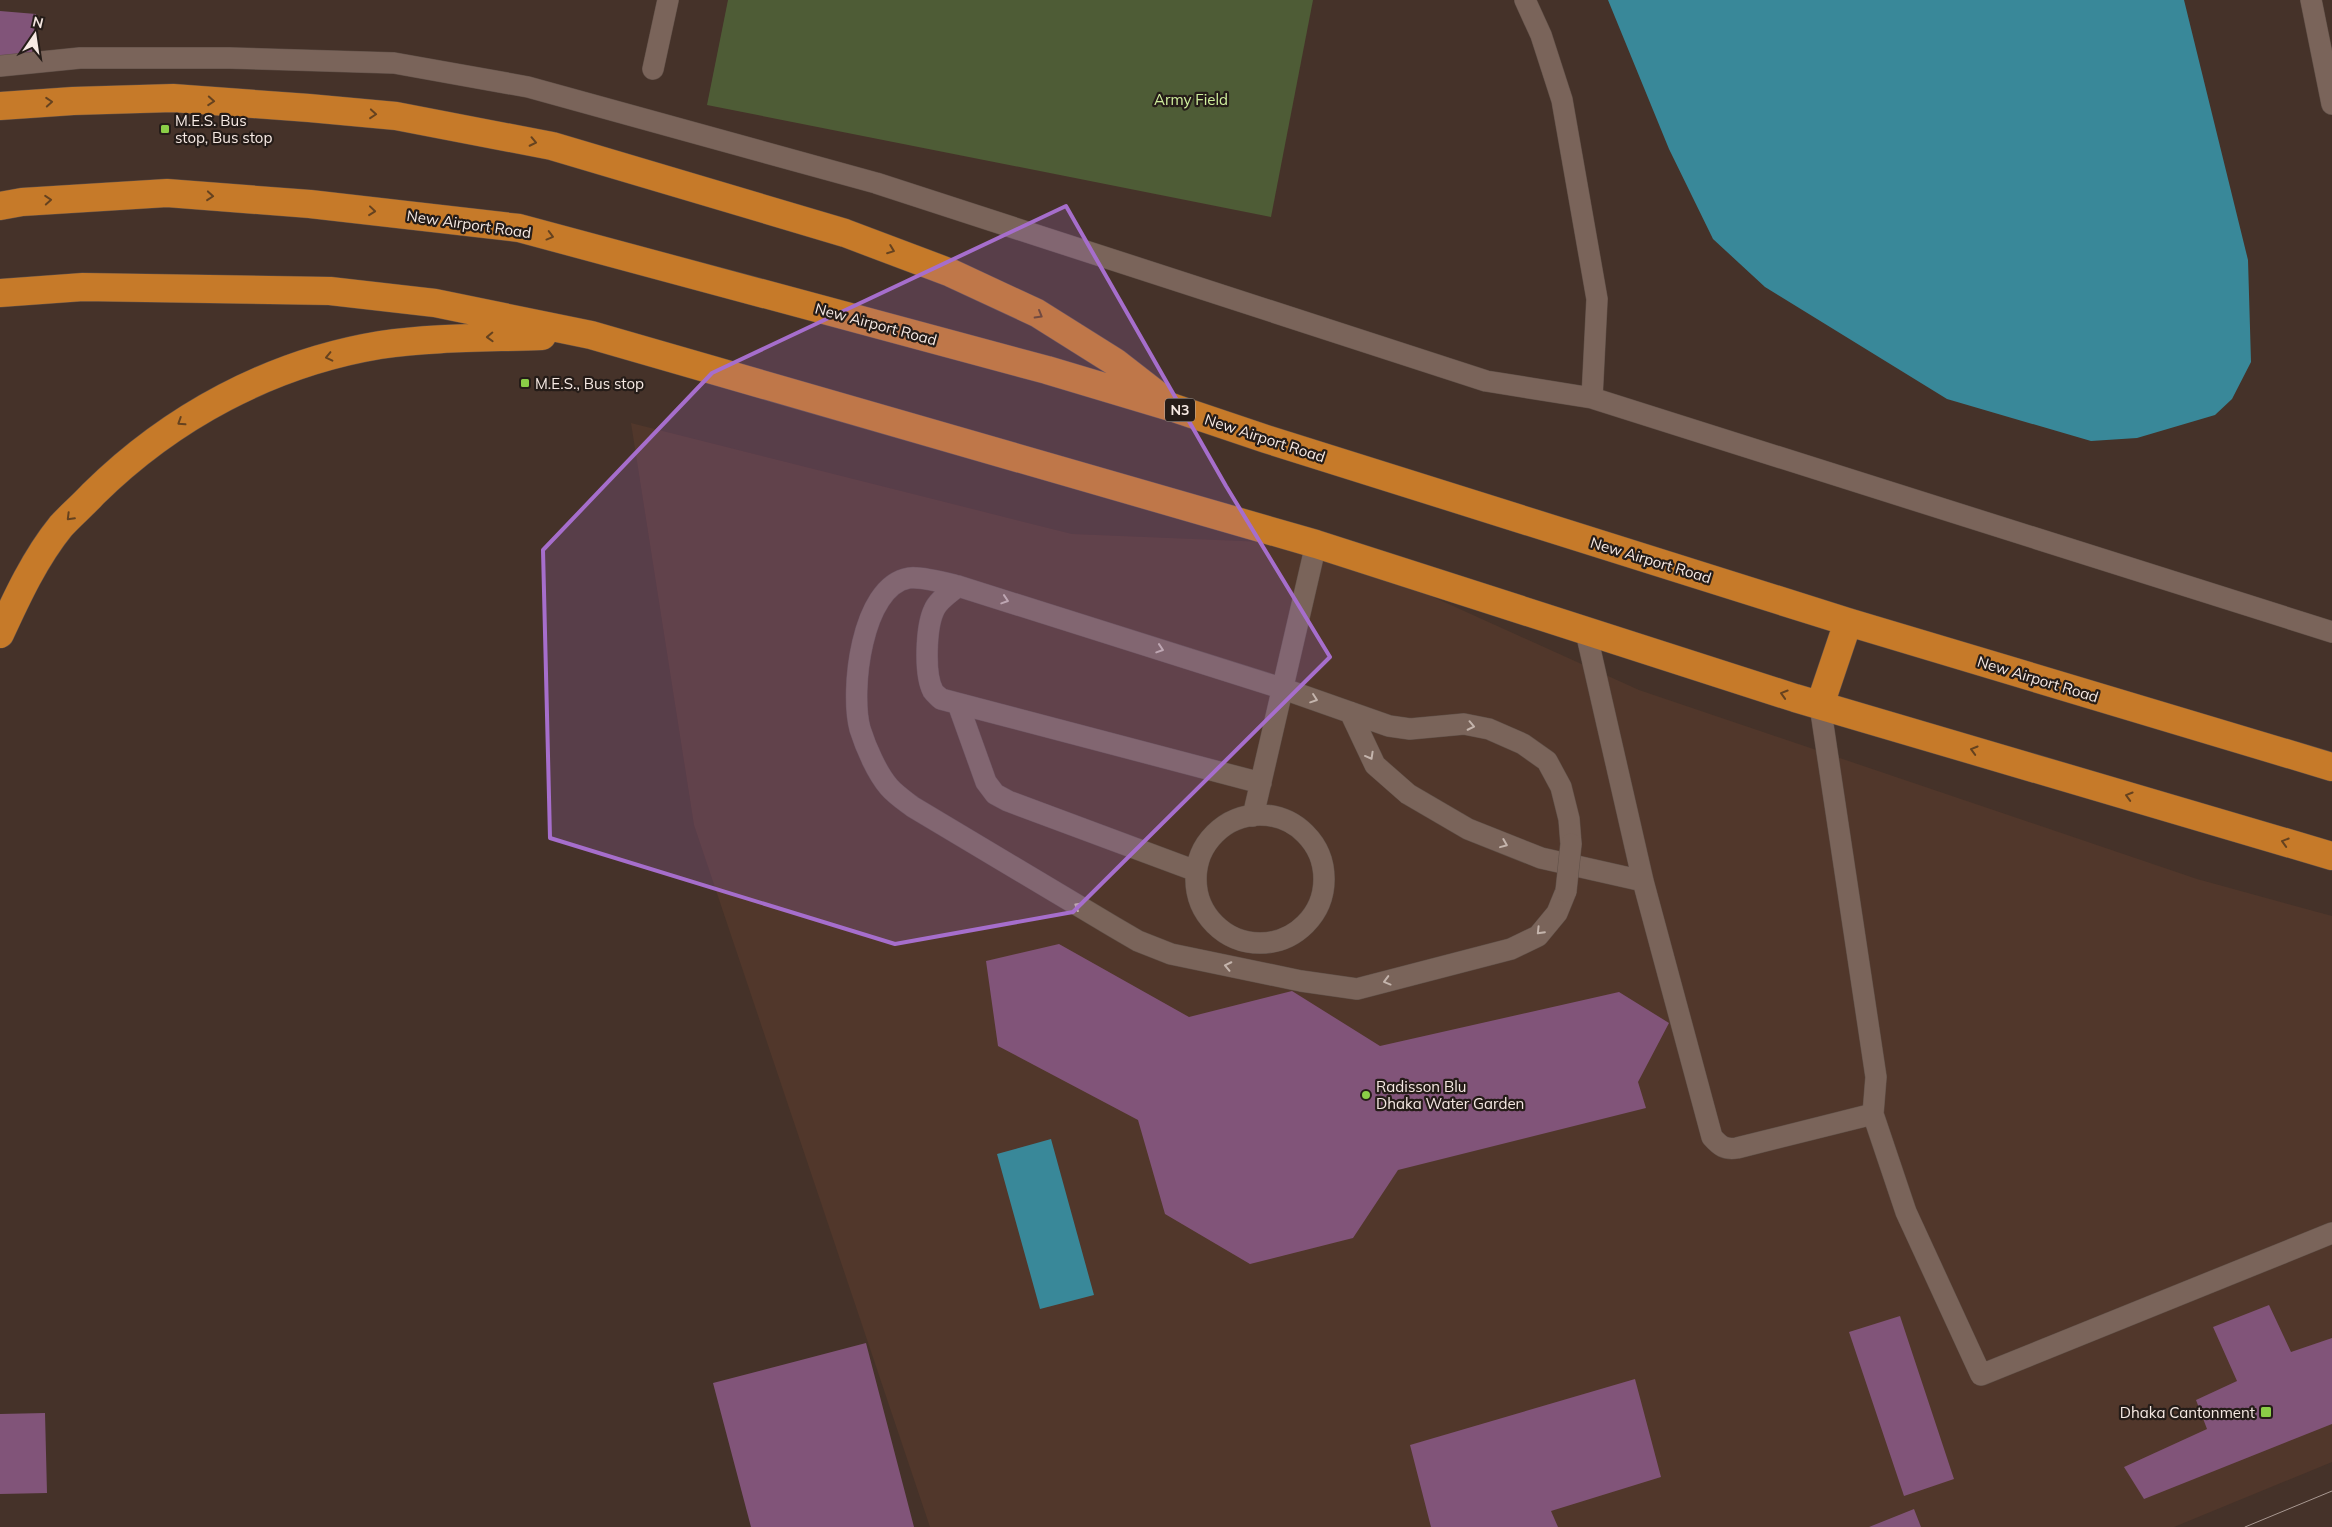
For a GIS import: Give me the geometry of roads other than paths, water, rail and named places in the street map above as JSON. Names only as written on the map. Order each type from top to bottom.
[{"type":"highway","points":[[0,106],[73,101],[173,98],[396,116],[552,146],[845,233],[951,273],[1037,314],[1114,362],[1174,408]]},
{"type":"highway","name":"New Airport Road","points":[[0,206],[22,202],[167,193],[310,204],[518,228],[1047,370],[1174,408],[1266,439],[1848,622],[2332,767]]},
{"type":"highway","points":[[0,293],[83,287],[243,288],[330,291],[435,303],[591,335],[1316,544],[1586,632],[1820,705],[2332,856]]},
{"type":"highway","points":[[0,634],[21,588],[61,526],[138,452],[179,422],[222,398],[323,358],[380,345],[454,338],[591,335]]},
{"type":"highway","points":[[1820,705],[1848,622]]},
{"type":"lane","points":[[653,69],[668,0]]},
{"type":"lane","points":[[1525,0],[1541,35],[1562,100],[1598,299],[1592,398]]},
{"type":"lane","points":[[2311,0],[2332,104]]},
{"type":"lane","points":[[0,66],[80,58],[229,58],[394,63],[528,87],[876,183],[1486,381],[1592,398],[2332,632]]},
{"type":"lane","points":[[1253,816],[1316,544]]},
{"type":"lane","points":[[911,577],[958,586],[1282,688],[1389,726],[1410,729],[1464,724],[1489,730],[1523,744],[1546,762],[1561,787],[1569,819],[1571,844],[1566,891],[1557,913],[1538,936],[1511,949],[1357,989],[1301,982],[1181,956],[1138,942],[912,807],[889,787],[873,760],[860,729],[855,692],[863,640],[874,610],[889,589],[899,581],[911,577]]},
{"type":"lane","points":[[958,586],[939,602],[929,625],[927,664],[933,692],[941,699],[1261,783]]},
{"type":"lane","points":[[1586,632],[1643,881],[1712,1137],[1719,1145],[1729,1150],[1873,1114]]},
{"type":"lane","points":[[958,704],[986,782],[995,794],[1008,801],[1196,871]]},
{"type":"lane","points":[[1820,705],[1876,1077],[1873,1114],[1906,1212],[1981,1375],[2332,1233]]},
{"type":"lane","points":[[1350,712],[1376,765],[1408,794],[1468,830],[1541,858],[1643,881]]},
{"type":"lane","points":[[1253,816],[1281,819],[1300,830],[1314,846],[1323,872],[1323,886],[1314,913],[1305,924],[1281,939],[1266,942],[1238,939],[1225,933],[1214,924],[1199,899],[1196,886],[1196,871],[1206,844],[1215,834],[1239,818],[1253,816]]},
{"type":"water","points":[[1608,0],[2184,0],[2248,260],[2251,362],[2232,399],[2215,415],[2137,438],[2091,441],[1947,399],[1765,287],[1713,239],[1669,149]]},
{"type":"water","points":[[1051,1139],[1094,1295],[1040,1309],[997,1154]]},
{"type":"tram line","points":[[2245,1527],[2332,1491]]},
{"type":"place","name":"M.E.S. Bus stop, Bus stop","points":[[165,129]]},
{"type":"place","name":"M.E.S., Bus stop","points":[[525,383]]},
{"type":"place","name":"Radisson Blu Dhaka Water Garden","points":[[1366,1095]]},
{"type":"place","name":"Dhaka Cantonment","points":[[2266,1412]]},
{"type":"park label","name":"Army Field","points":[[1191,99]]}]
